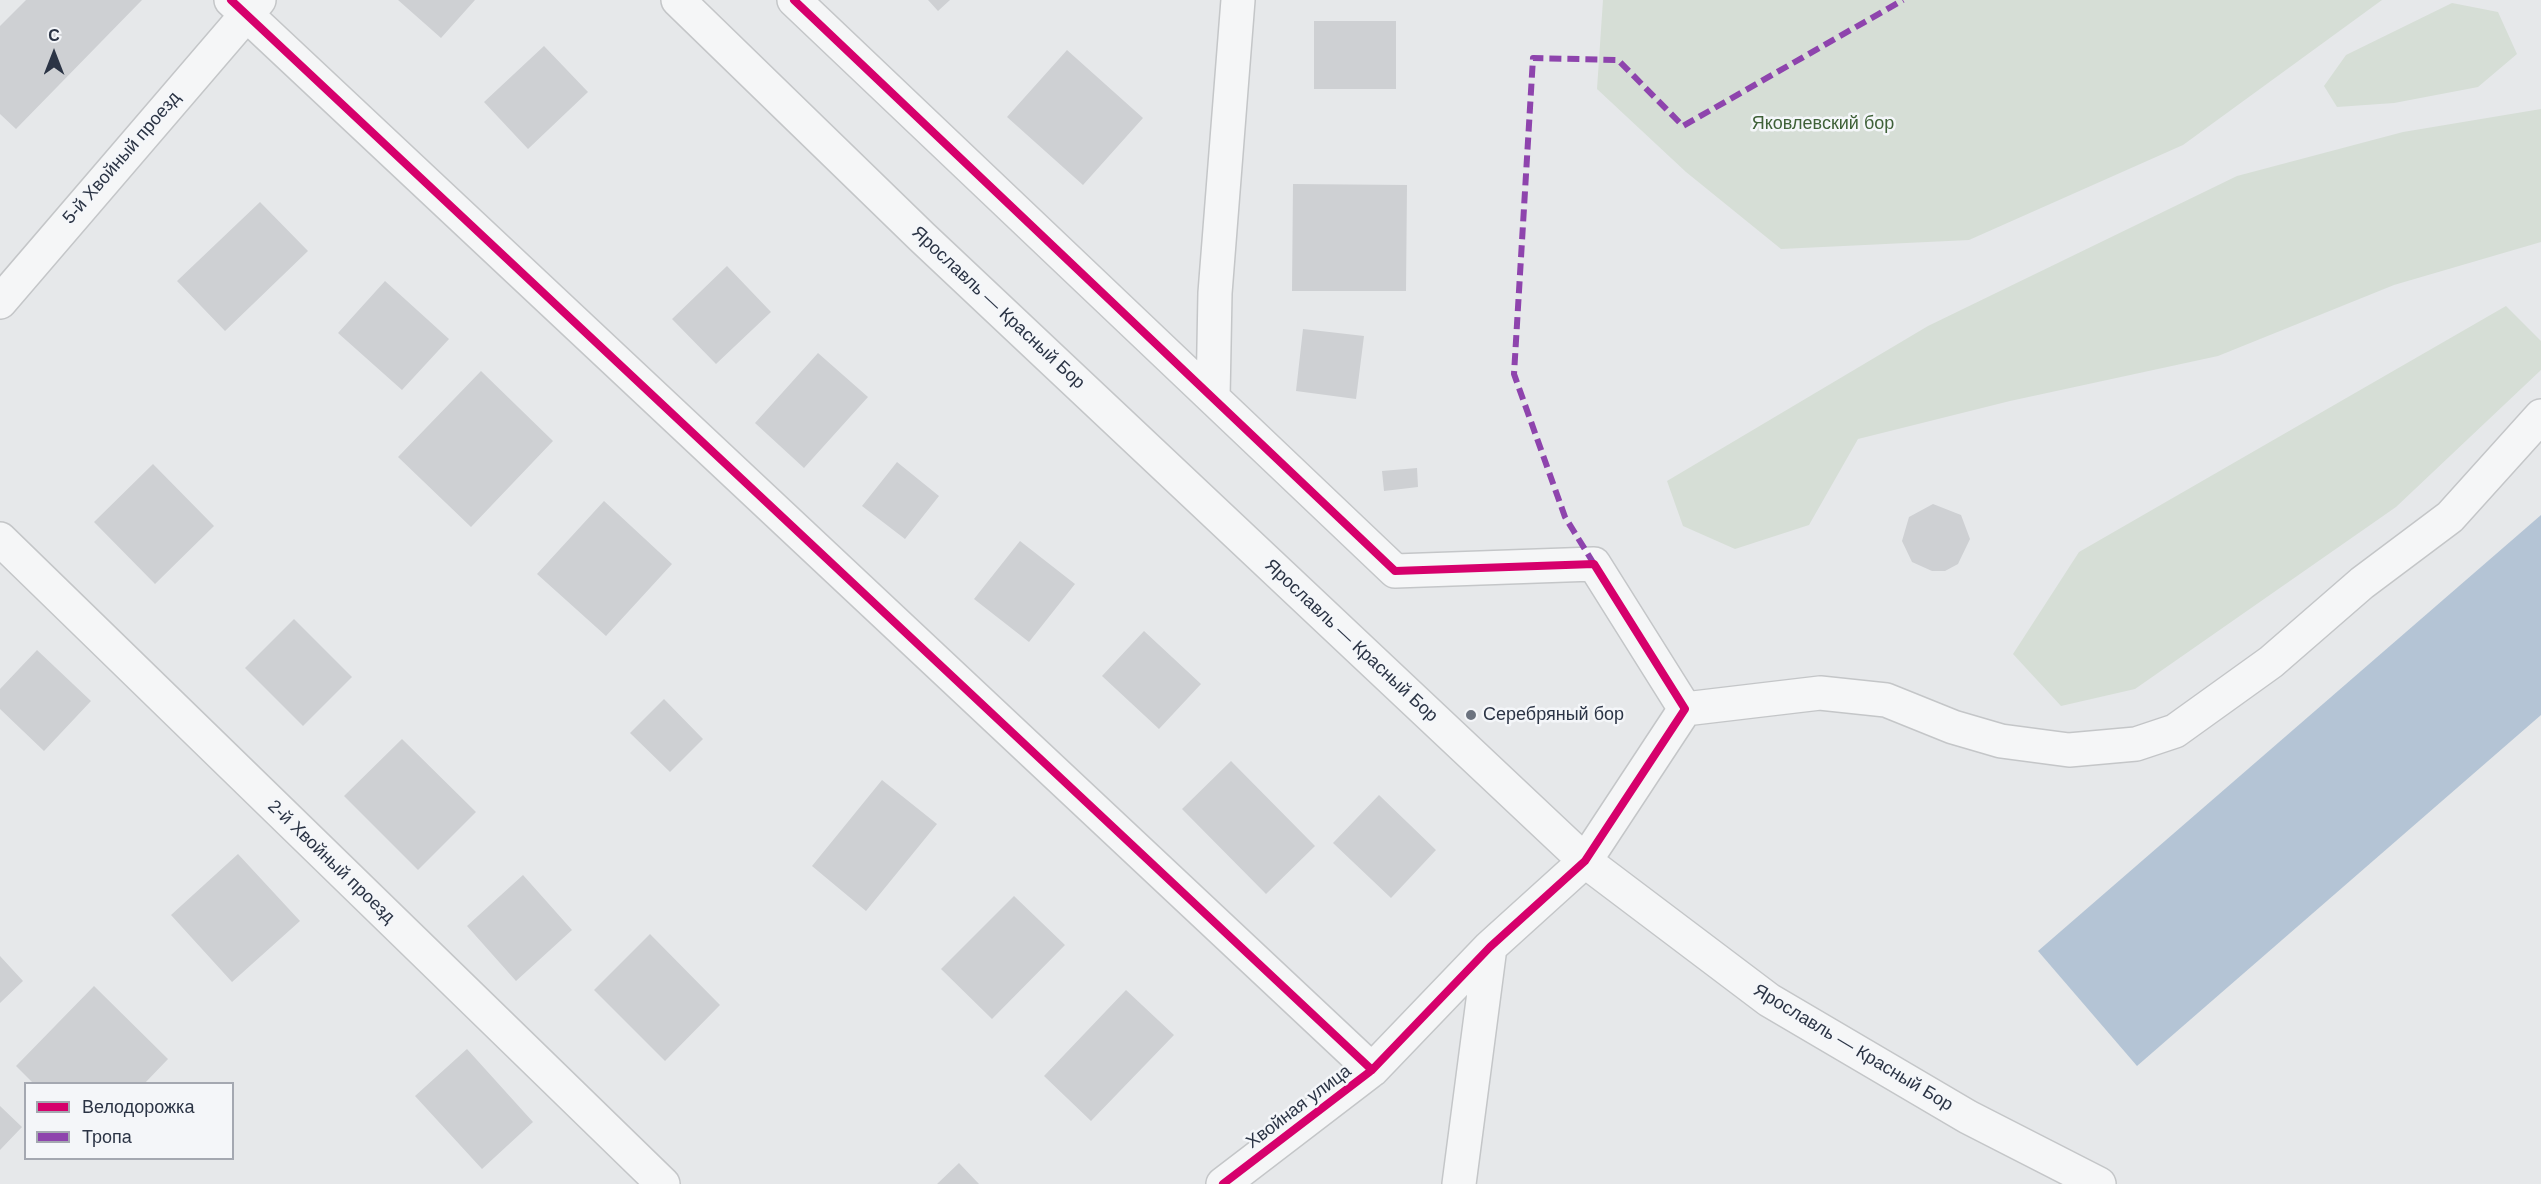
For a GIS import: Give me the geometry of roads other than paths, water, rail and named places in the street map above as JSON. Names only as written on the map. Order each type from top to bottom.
[{"type":"street","name":"Ярославль — Красный Бор","points":[[678,0],[922,237],[1585,861],[1769,1000],[1968,1117],[2099,1184]]},
{"type":"street","points":[[794,0],[1395,571],[1594,564],[1685,709],[1820,693],[1886,700],[1953,727],[2001,741],[2069,750],[2136,744],[2175,731],[2271,662],[2362,583],[2450,517],[2541,416]]},
{"type":"street","points":[[1213,398],[1215,293],[1238,0]]},
{"type":"street","points":[[245,5],[1372,1070]]},
{"type":"street","name":"5-й Хвойный проезд","points":[[0,302],[245,5]]},
{"type":"street","name":"2-й Хвойный проезд","points":[[0,539],[663,1184]]},
{"type":"street","name":"Хвойная улица","points":[[1223,1184],[1372,1070],[1490,947],[1585,861],[1685,709]]},
{"type":"street","points":[[1459,1184],[1490,947]]},
{"type":"water","points":[[2541,515],[2541,715],[2137,1066],[2038,951]]},
{"type":"place","name":"Серебряный бор","points":[[1471,715]]},
{"type":"park label","name":"Яковлевский бор","points":[[1823,124]]}]
